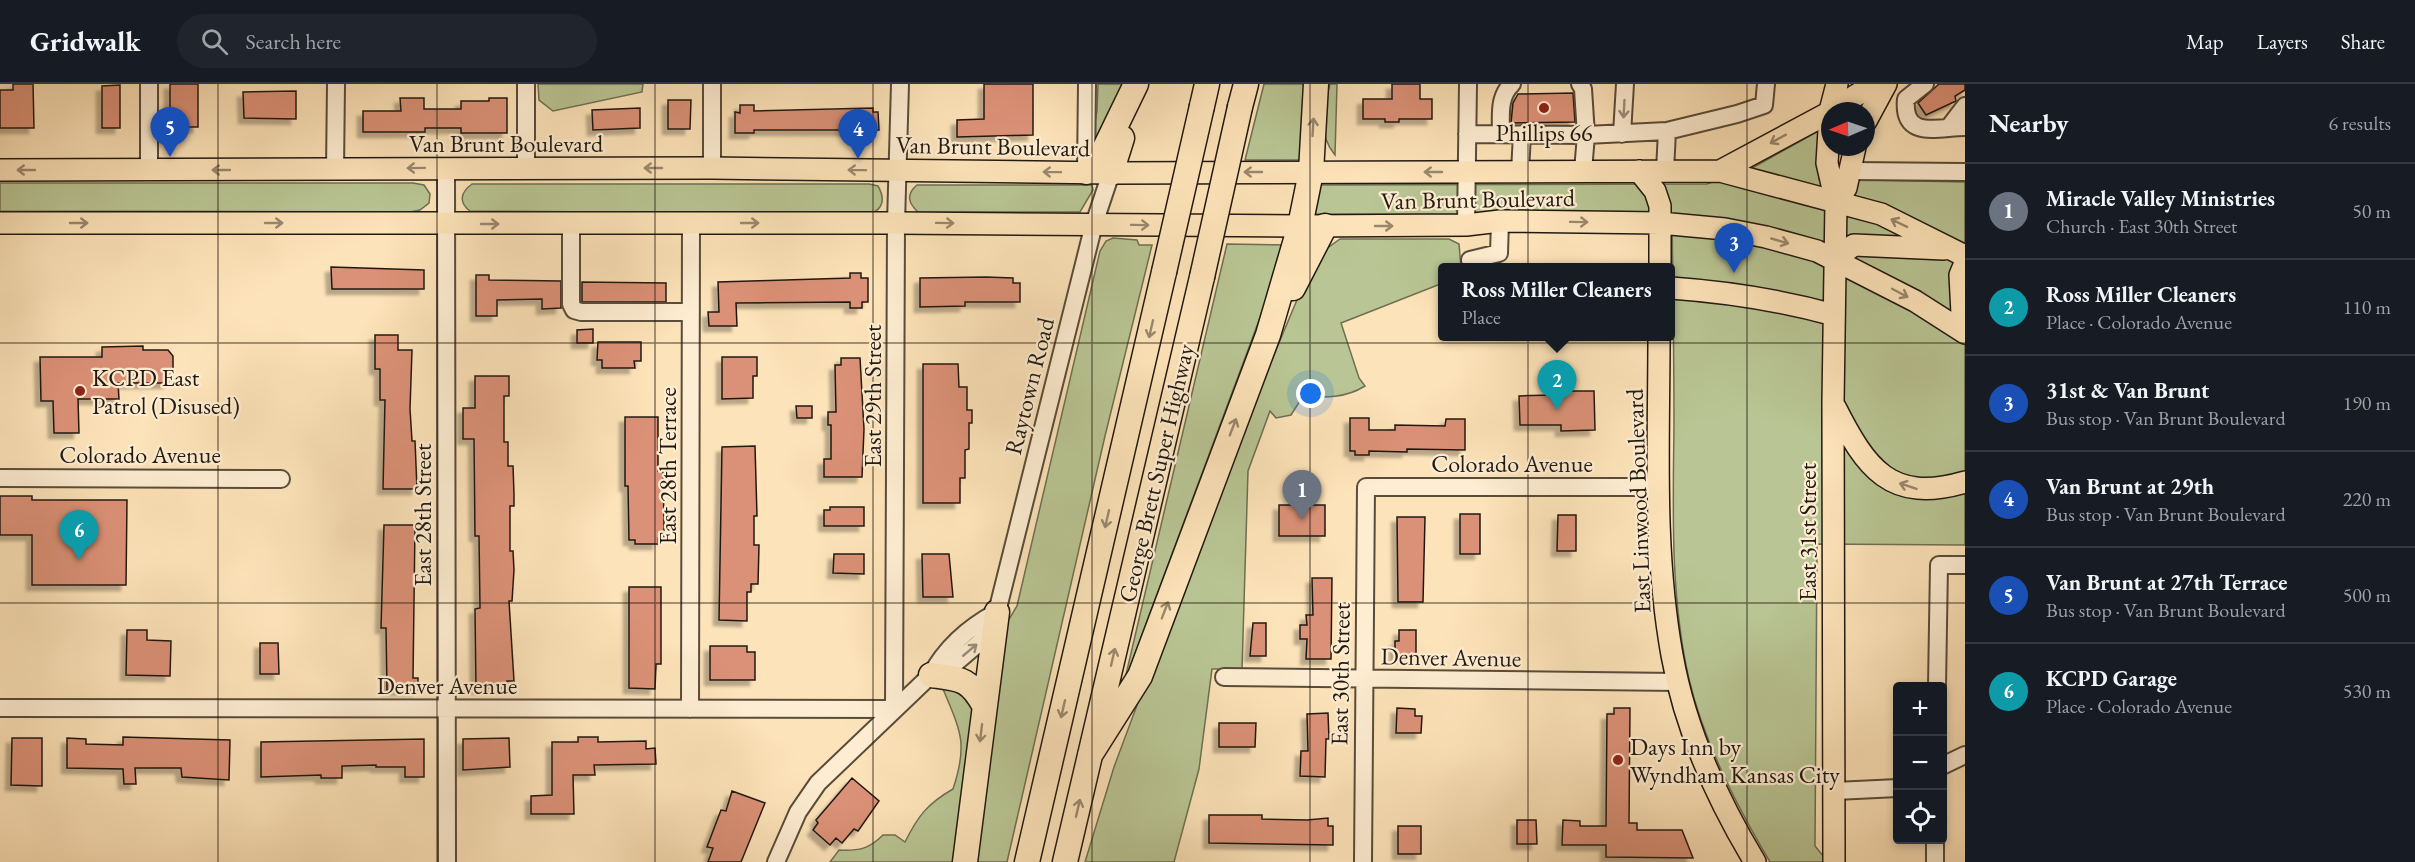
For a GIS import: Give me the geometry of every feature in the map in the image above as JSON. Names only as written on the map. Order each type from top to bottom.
[{"type":"highway","points":[[1086,172],[1104,150],[1138,84]]},
{"type":"highway","points":[[1111,173],[1138,84]]},
{"type":"highway","points":[[1090,755],[1140,676],[1268,335],[1300,226],[1311,172],[1316,84]]},
{"type":"highway","name":"George Brett Super Highway","points":[[1028,862],[1205,95]]},
{"type":"highway","name":"George Brett Super Highway","points":[[1065,862],[1243,95]]},
{"type":"highway","points":[[1268,335],[1325,226]]},
{"type":"highway","points":[[965,862],[997,612]]},
{"type":"highway","points":[[931,675],[957,678],[974,687],[984,705]]},
{"type":"main road","name":"East 31st Street","points":[[1832,102],[1837,84]]},
{"type":"main road","points":[[1875,104],[1886,84]]},
{"type":"main road","points":[[1847,102],[1862,93]]},
{"type":"main road","points":[[1720,171],[1821,117]]},
{"type":"main road","name":"East 31st Street","points":[[1827,156],[1836,202],[1833,403],[1837,860]]},
{"type":"main road","name":"East 31st Street","points":[[1836,202],[1846,188],[1854,156]]},
{"type":"main road","name":"Van Brunt Boulevard","points":[[0,170],[712,168],[1111,173],[1720,171],[1881,214],[1961,256]]},
{"type":"main road","points":[[1639,171],[1655,191],[1660,206],[1660,263]]},
{"type":"main road","name":"Van Brunt Boulevard","points":[[0,223],[896,223],[1325,226],[1466,225],[1500,221],[1660,224],[1725,229],[1766,237],[1835,259],[1927,308]]},
{"type":"main road","points":[[1835,259],[1854,245],[1961,256],[1962,314],[1965,320]]},
{"type":"main road","points":[[1675,288],[1723,291],[1782,301],[1834,315]]},
{"type":"main road","points":[[1927,308],[1965,333]]},
{"type":"main road","points":[[1927,308],[1965,341]]},
{"type":"main road","name":"East Linwood Boulevard","points":[[1659,341],[1658,487],[1664,600],[1678,682],[1701,758],[1735,829],[1755,862]]},
{"type":"main road","points":[[1833,403],[1855,448],[1871,467],[1889,478],[1913,489],[1942,489],[1965,482]]},
{"type":"street","points":[[149,84],[149,171]]},
{"type":"street","points":[[335,170],[336,84]]},
{"type":"street","points":[[526,84],[526,168]]},
{"type":"street","points":[[712,84],[712,168]]},
{"type":"street","name":"East 29th Street","points":[[894,709],[896,223],[900,84]]},
{"type":"street","points":[[1086,172],[1087,84]]},
{"type":"street","points":[[1466,225],[1467,84]]},
{"type":"street","points":[[1501,134],[1501,108],[1505,90],[1512,84]]},
{"type":"street","points":[[1580,84],[1583,89],[1586,135],[1583,171]]},
{"type":"street","points":[[1622,134],[1625,84]]},
{"type":"street","points":[[1467,134],[1586,135],[1667,131],[1764,105],[1766,84]]},
{"type":"street","points":[[1925,84],[1906,99],[1905,110],[1909,121],[1920,129],[1957,127],[1965,106]]},
{"type":"street","points":[[1665,171],[1667,131]]},
{"type":"street","points":[[1520,172],[1522,134]]},
{"type":"street","name":"East 28th Street","points":[[446,168],[447,862]]},
{"type":"street","points":[[1852,171],[1965,172]]},
{"type":"street","name":"Raytown Road","points":[[776,862],[798,812],[818,783],[931,675],[952,666],[987,636],[997,612],[1095,224],[1111,173]]},
{"type":"street","points":[[1470,260],[1499,253],[1500,221]]},
{"type":"street","points":[[571,224],[571,304],[574,310],[581,312],[691,312]]},
{"type":"street","name":"East 28th Terrace","points":[[690,709],[691,224]]},
{"type":"street","name":"Colorado Avenue","points":[[0,478],[281,478]]},
{"type":"street","name":"Colorado Avenue","points":[[1366,487],[1658,487]]},
{"type":"street","name":"East 30th Street","points":[[1363,862],[1366,487]]},
{"type":"street","points":[[1937,682],[1939,565],[1965,565]]},
{"type":"street","name":"Denver Avenue","points":[[1224,677],[1678,682]]},
{"type":"street","name":"Denver Avenue","points":[[0,708],[894,709]]},
{"type":"street","points":[[1947,764],[1965,755]]},
{"type":"street","points":[[1835,791],[1893,788]]},
{"type":"street","points":[[1935,844],[1935,862]]},
{"type":"green space","points":[[538,84],[643,84],[642,92],[553,111],[539,100]]},
{"type":"green space","points":[[1098,84],[1125,84],[1098,147],[1091,144],[1097,111]]},
{"type":"green space","points":[[1264,84],[1309,84],[1304,156],[1298,160],[1245,160]]},
{"type":"green space","points":[[1330,84],[1337,84],[1335,155],[1329,147],[1323,121]]},
{"type":"green space","points":[[1820,130],[1819,179],[1965,182],[1965,545],[1817,544],[1815,846],[1828,862],[1770,862],[1723,774],[1703,727],[1689,679],[1678,616],[1674,553],[1675,263],[1673,263],[1672,216],[1315,214],[1313,211],[1316,185],[1707,184],[1754,167]]},
{"type":"green space","points":[[0,183],[413,183],[424,185],[430,194],[429,203],[420,210],[410,212],[0,211]]},
{"type":"green space","points":[[472,184],[869,184],[878,186],[882,195],[882,203],[878,210],[869,214],[470,211],[462,201],[462,197],[465,190]]},
{"type":"green space","points":[[917,185],[1092,185],[1093,190],[1080,212],[918,212],[910,198],[911,192]]},
{"type":"green space","points":[[1113,238],[1137,240],[1139,245],[1152,245],[1105,436],[1007,862],[973,862],[1005,626],[1017,606],[1100,251],[1106,241]]},
{"type":"green space","points":[[1340,239],[1449,239],[1459,244],[1461,263],[1438,263],[1438,285],[1341,323],[1359,378],[1365,386],[1350,393],[1335,396],[1303,396],[1291,415],[1276,418],[1270,411],[1248,471],[1242,669],[1212,669],[1199,769],[1174,862],[1085,862],[1114,767],[1216,493],[1315,257]]},
{"type":"green space","points":[[1227,244],[1287,245],[1124,683]]},
{"type":"green space","points":[[954,687],[972,702],[975,716],[956,862],[830,862],[839,850],[863,848],[883,835],[895,835],[905,842],[924,811],[953,789],[960,760],[960,738],[943,689]]},
{"type":"building","points":[[13,84],[33,84],[34,128],[0,128],[0,90],[13,90]]},
{"type":"building","points":[[170,84],[198,84],[198,127],[170,127]]},
{"type":"building","points":[[984,84],[1033,84],[1033,135],[957,137],[957,120],[984,119]]},
{"type":"building","points":[[1392,84],[1420,84],[1420,99],[1432,99],[1432,119],[1399,119],[1399,122],[1385,122],[1385,119],[1363,119],[1363,99],[1392,99]]},
{"type":"building","points":[[1939,84],[1965,84],[1965,90],[1955,96],[1956,101],[1926,115],[1918,103]]},
{"type":"building","points":[[120,85],[120,128],[102,128],[102,86]]},
{"type":"building","points":[[296,91],[296,119],[244,118],[243,92]]},
{"type":"building","name":"Phillips 66","points":[[1573,93],[1575,122],[1511,123],[1513,103],[1518,94]]},
{"type":"building","points":[[400,98],[424,98],[424,109],[461,109],[461,101],[489,101],[489,98],[507,98],[507,133],[461,133],[461,128],[425,128],[425,132],[363,132],[363,111],[401,111]]},
{"type":"building","points":[[668,100],[691,100],[690,129],[668,129]]},
{"type":"building","points":[[740,105],[754,105],[754,111],[873,108],[873,112],[878,112],[879,130],[754,130],[754,133],[735,133],[735,112],[740,113]]},
{"type":"building","points":[[640,108],[640,128],[593,130],[592,110]]},
{"type":"building","points":[[331,267],[424,270],[424,289],[332,289]]},
{"type":"building","points":[[850,273],[861,273],[861,278],[868,278],[868,302],[862,302],[862,308],[850,308],[850,302],[736,303],[737,326],[709,326],[708,312],[719,312],[718,282],[850,278]]},
{"type":"building","points":[[476,275],[489,275],[489,280],[561,281],[561,308],[542,309],[542,299],[497,300],[497,316],[476,316]]},
{"type":"building","points":[[920,278],[1013,278],[1013,283],[1020,283],[1020,302],[965,302],[965,306],[920,307]]},
{"type":"building","points":[[582,282],[666,283],[666,302],[582,302]]},
{"type":"building","points":[[593,329],[593,343],[577,343],[577,330]]},
{"type":"building","points":[[375,335],[398,335],[398,350],[412,350],[410,409],[412,441],[415,441],[417,489],[383,489],[385,400],[380,400],[380,369],[375,369]]},
{"type":"building","points":[[598,342],[641,342],[641,361],[634,361],[635,368],[602,368],[602,360],[597,360]]},
{"type":"building","name":"KCPD East Patrol (Disused)","points":[[143,346],[143,350],[168,350],[173,356],[173,374],[168,383],[118,383],[119,399],[78,399],[79,433],[54,433],[53,401],[41,401],[40,357],[102,357],[102,347]]},
{"type":"building","points":[[722,357],[757,357],[757,376],[753,376],[753,398],[722,399]]},
{"type":"building","points":[[841,358],[860,358],[864,429],[862,477],[824,477],[824,459],[831,459],[831,425],[828,425],[828,412],[836,412],[835,365],[841,365]]},
{"type":"building","points":[[923,364],[958,364],[959,387],[967,387],[967,410],[972,410],[972,423],[969,423],[969,449],[965,450],[965,478],[960,478],[960,503],[923,503]]},
{"type":"building","points":[[475,376],[509,376],[509,396],[504,396],[504,442],[508,442],[508,466],[513,466],[514,506],[510,506],[510,551],[513,551],[514,570],[512,601],[509,601],[514,681],[507,681],[507,688],[476,688],[475,609],[480,608],[479,536],[475,536],[474,439],[463,439],[463,408],[475,408]]},
{"type":"building","points":[[1550,391],[1594,391],[1595,430],[1561,431],[1561,425],[1520,425],[1519,396],[1550,395]]},
{"type":"building","points":[[796,406],[812,406],[812,418],[797,418]]},
{"type":"building","points":[[625,417],[658,417],[658,471],[663,471],[664,538],[658,538],[658,544],[635,544],[635,540],[629,540],[628,486],[625,486]]},
{"type":"building","points":[[1350,418],[1369,418],[1369,430],[1395,430],[1395,425],[1445,426],[1446,419],[1465,419],[1465,450],[1407,449],[1407,452],[1369,451],[1369,455],[1355,455],[1355,451],[1350,451]]},
{"type":"building","points":[[755,446],[757,516],[754,516],[754,545],[759,545],[758,584],[751,584],[751,592],[747,592],[747,621],[719,620],[722,447]]},
{"type":"building","points":[[0,496],[32,496],[32,500],[127,500],[126,585],[32,585],[32,535],[0,535]]},
{"type":"building","points":[[1279,505],[1325,505],[1325,536],[1279,536]]},
{"type":"building","points":[[830,507],[864,507],[864,526],[824,526],[824,510],[830,510]]},
{"type":"building","points":[[1460,514],[1480,514],[1480,554],[1460,554]]},
{"type":"building","points":[[1558,515],[1576,515],[1576,551],[1557,551]]},
{"type":"building","points":[[1397,517],[1425,517],[1423,602],[1398,602]]},
{"type":"building","points":[[384,525],[415,525],[413,678],[418,678],[418,690],[387,690],[386,628],[381,628]]},
{"type":"building","points":[[834,554],[864,554],[864,574],[833,573]]},
{"type":"building","points":[[922,554],[949,554],[953,597],[923,597]]},
{"type":"building","points":[[1312,578],[1332,578],[1331,659],[1306,659],[1307,639],[1300,639],[1300,625],[1307,625],[1306,615],[1313,615]]},
{"type":"building","points":[[629,587],[661,587],[661,664],[656,664],[655,689],[629,688]]},
{"type":"building","points":[[1253,623],[1266,623],[1266,656],[1250,656]]},
{"type":"building","points":[[127,630],[147,630],[147,640],[171,641],[170,676],[126,675]]},
{"type":"building","points":[[1399,630],[1416,630],[1416,656],[1395,656],[1395,641],[1399,641]]},
{"type":"building","points":[[260,643],[278,643],[279,674],[260,674]]},
{"type":"building","points":[[710,646],[747,646],[747,652],[755,652],[755,680],[710,680]]},
{"type":"building","points":[[1397,708],[1415,709],[1415,716],[1422,716],[1421,733],[1396,733]]},
{"type":"building","name":"Days Inn by Wyndham Kansas City","points":[[1614,708],[1630,708],[1629,823],[1637,823],[1637,830],[1682,830],[1693,858],[1606,857],[1606,845],[1562,845],[1563,820],[1580,821],[1580,826],[1606,826],[1607,714],[1614,714]]},
{"type":"building","points":[[1328,713],[1329,739],[1326,739],[1325,777],[1300,776],[1301,751],[1308,751],[1307,714]]},
{"type":"building","points":[[1219,723],[1256,723],[1255,747],[1219,747]]},
{"type":"building","points":[[123,737],[230,740],[229,780],[182,777],[181,768],[135,768],[136,784],[124,784],[123,769],[67,768],[67,738],[86,739],[86,744],[123,745]]},
{"type":"building","points":[[578,737],[598,737],[598,742],[646,741],[646,749],[655,748],[656,764],[594,765],[595,775],[573,775],[574,814],[531,814],[531,796],[552,795],[552,742],[578,742]]},
{"type":"building","points":[[12,738],[42,738],[42,786],[11,785]]},
{"type":"building","points":[[509,738],[510,767],[463,770],[463,739]]},
{"type":"building","points":[[424,739],[424,777],[405,777],[405,767],[376,767],[376,765],[342,766],[342,778],[321,778],[321,775],[261,777],[261,742]]},
{"type":"building","points":[[852,778],[879,801],[858,831],[854,829],[842,843],[836,838],[830,845],[813,830],[818,823],[816,820]]},
{"type":"building","points":[[732,791],[765,803],[741,862],[708,862],[713,848],[707,847],[721,810],[726,811]]},
{"type":"building","points":[[1209,815],[1262,815],[1262,819],[1328,818],[1328,826],[1333,826],[1333,845],[1209,843]]},
{"type":"building","points":[[1517,820],[1536,820],[1537,844],[1517,844]]},
{"type":"building","points":[[1398,826],[1421,826],[1421,854],[1398,854]]},
{"type":"place","name":"Phillips 66","points":[[1544,108]]},
{"type":"place","name":"Van Brunt at 27th Terrace","points":[[170,157]]},
{"type":"place","name":"Van Brunt at 29th","points":[[858,159]]},
{"type":"place","name":"31st & Van Brunt","points":[[1734,273]]},
{"type":"place","name":"KCPD East Patrol (Disused)","points":[[80,391]]},
{"type":"place","name":"Ross Miller Cleaners","points":[[1557,410]]},
{"type":"place","name":"Miracle Valley Ministries","points":[[1302,520]]},
{"type":"place","name":"KCPD Garage","points":[[79,560]]},
{"type":"place","name":"Days Inn by Wyndham Kansas City","points":[[1618,760]]}]
